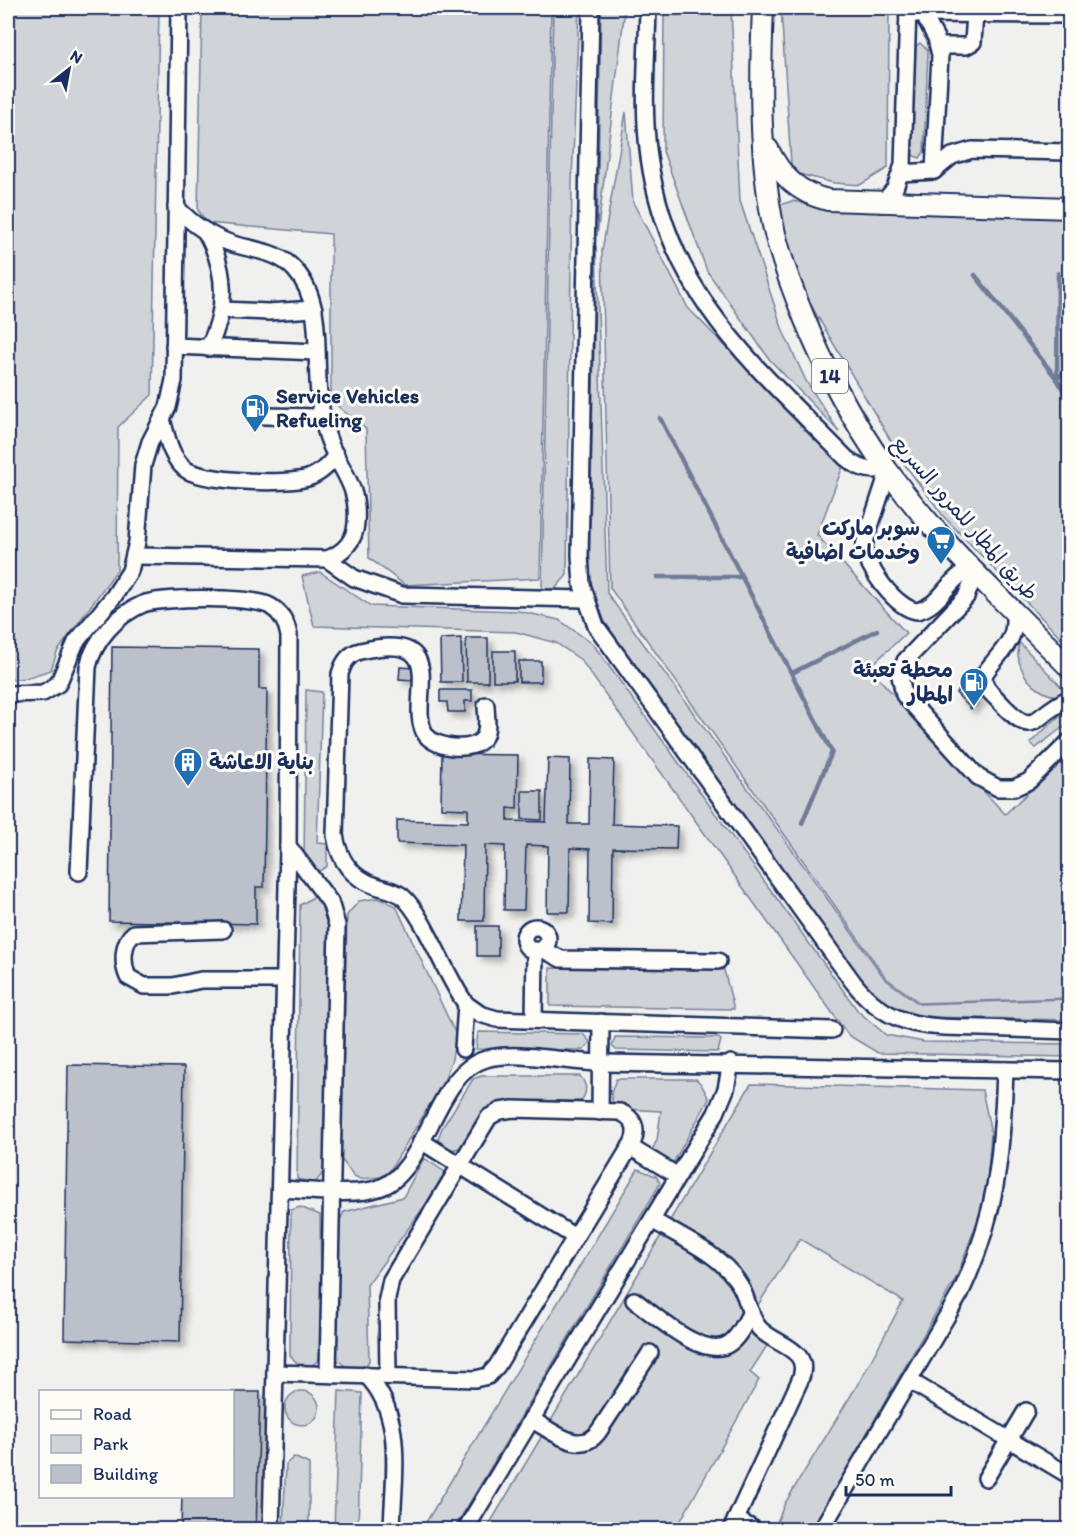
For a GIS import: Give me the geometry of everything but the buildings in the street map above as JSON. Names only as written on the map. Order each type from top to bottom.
[{"type":"main road","name":"طريق المطار للمرور السريع","points":[[763,8],[764,129],[772,218],[791,286],[830,376],[887,470],[975,569],[1070,668]]},
{"type":"main road","points":[[764,129],[764,141],[778,168],[800,190],[828,200],[882,204],[1070,208]]},
{"type":"lane","points":[[8,694],[43,693],[58,684],[76,642],[118,590],[135,556],[143,465],[150,442],[172,393],[179,8]]},
{"type":"lane","points":[[591,8],[580,555],[585,599],[604,638],[853,982],[870,1002],[893,1017],[918,1025],[1070,1031]]},
{"type":"lane","points":[[648,8],[648,155],[662,218],[687,277],[723,330],[846,458],[864,469],[887,470],[864,545],[865,558],[871,570],[902,605],[917,611],[934,602],[956,575],[975,569]]},
{"type":"lane","points":[[882,204],[895,188],[901,173],[908,11],[923,14],[1070,15]]},
{"type":"lane","points":[[923,14],[933,29],[938,46],[934,171]]},
{"type":"lane","points":[[938,46],[966,46],[973,42],[975,14]]},
{"type":"lane","points":[[901,173],[934,171],[952,156],[965,151],[1070,152]]},
{"type":"lane","points":[[135,556],[327,559],[344,550],[350,543],[356,525],[355,491],[336,455],[322,417],[314,309],[308,289],[288,263],[270,252],[233,244],[206,231],[176,207]]},
{"type":"lane","points":[[206,231],[221,269],[222,310],[208,348]]},
{"type":"lane","points":[[222,310],[268,312],[314,309]]},
{"type":"lane","points":[[174,346],[316,352]]},
{"type":"lane","points":[[264,416],[322,417]]},
{"type":"lane","points":[[162,419],[174,456],[187,470],[204,478],[299,480],[320,472],[336,455]]},
{"type":"lane","points":[[327,559],[362,582],[402,595],[585,599]]},
{"type":"lane","points":[[975,569],[966,597],[905,661],[900,676],[904,695],[978,777],[998,788],[1014,788],[1029,781],[1070,741]]},
{"type":"lane","points":[[79,872],[87,677],[90,657],[106,632],[129,612],[145,604],[161,600],[261,601],[283,618],[290,636],[288,846],[271,1530]]},
{"type":"lane","points":[[1013,610],[1015,625],[1012,640],[985,674],[986,688],[1018,721],[1028,724],[1038,721],[1070,698]]},
{"type":"lane","points":[[486,705],[486,728],[481,741],[472,746],[442,746],[431,740],[423,730],[421,667],[410,652],[388,648],[355,653],[345,661],[340,674],[335,835],[337,848],[342,860],[360,879],[394,891],[409,905],[466,1004],[489,1017],[832,1030]]},
{"type":"lane","points":[[288,846],[330,902],[337,925],[328,1374]]},
{"type":"lane","points":[[223,930],[134,933],[127,939],[125,948],[128,977],[144,986],[172,986],[201,980],[284,980]]},
{"type":"lane","points":[[534,1020],[538,950],[561,959],[718,961]]},
{"type":"lane","points":[[463,1049],[466,1004]]},
{"type":"lane","points":[[600,1112],[601,1023]]},
{"type":"lane","points":[[280,1189],[370,1191],[382,1187],[401,1173],[459,1076],[475,1063],[485,1059],[506,1057],[601,1063],[731,1063],[1070,1071]]},
{"type":"lane","points":[[465,1530],[722,1101],[731,1063]]},
{"type":"lane","points":[[821,1530],[960,1294],[988,1222],[1002,1146],[1005,1070]]},
{"type":"lane","points":[[275,1373],[475,1379],[488,1376],[497,1366],[630,1147],[636,1130],[631,1119],[620,1112],[500,1111],[485,1122],[391,1280],[387,1299],[388,1376]]},
{"type":"lane","points":[[421,1141],[575,1237]]},
{"type":"lane","points":[[630,1147],[678,1176]]},
{"type":"lane","points":[[652,1220],[724,1266],[742,1288],[751,1312],[763,1332],[797,1353],[801,1359],[803,1374],[734,1524],[755,1530]]},
{"type":"lane","points":[[634,1300],[694,1342],[709,1348],[725,1346],[732,1342],[751,1312]]},
{"type":"lane","points":[[531,1419],[574,1443],[589,1441],[599,1431],[650,1353]]},
{"type":"lane","points":[[366,1375],[387,1402],[393,1425],[392,1530]]},
{"type":"lane","points":[[910,1381],[1070,1476]]},
{"type":"lane","points":[[986,1478],[1026,1411]]},
{"type":"green space","points":[[8,8],[159,8],[152,395],[118,427],[117,570],[57,652],[51,670],[26,678],[8,680]]},
{"type":"green space","points":[[202,8],[551,8],[540,578],[405,585],[369,558],[366,429],[331,401],[331,234],[207,223],[198,210]]},
{"type":"green space","points":[[553,8],[579,8],[572,181],[567,575],[555,589],[542,589]]},
{"type":"green space","points":[[601,8],[625,8],[597,236]]},
{"type":"green space","points":[[664,8],[731,8],[740,201],[783,331],[806,381],[839,432],[770,360],[707,271],[663,151]]},
{"type":"green space","points":[[781,8],[889,8],[888,168],[860,185],[834,183],[799,174],[791,164]]},
{"type":"green space","points":[[920,43],[928,50],[924,152],[920,158],[909,154],[916,46]]},
{"type":"green space","points":[[626,112],[633,202],[688,308],[843,466],[817,535],[906,633],[869,668],[1005,814],[1069,755],[1069,998],[920,1003],[886,978],[610,588],[602,251]]},
{"type":"green space","points":[[792,201],[831,208],[1069,216],[1069,646],[944,517],[905,465],[806,297],[782,233],[776,206]]},
{"type":"green space","points":[[596,246],[607,593],[885,979],[919,1004],[1069,999],[1069,1020],[926,1017],[891,1008],[871,992],[602,618],[589,582]]},
{"type":"green space","points":[[320,572],[371,606],[519,611],[559,620],[593,644],[858,1011],[886,1035],[924,1042],[1069,1044],[1069,1057],[878,1053],[848,1035],[581,660],[556,643],[516,632],[314,626],[302,576]]},
{"type":"green space","points":[[1019,642],[1067,693],[1053,695],[1046,693],[1028,680],[1019,661]]},
{"type":"green space","points":[[306,690],[322,692],[317,843],[327,844],[327,866],[315,874],[304,864]]},
{"type":"green space","points":[[1069,707],[1069,734],[1063,727],[1036,748],[1030,743]]},
{"type":"green space","points":[[315,896],[328,904],[325,1170],[315,1183],[297,1179],[300,905]]},
{"type":"green space","points":[[378,898],[396,906],[456,1035],[452,1059],[444,1081],[389,1172],[381,1177],[360,1179],[354,1176],[341,1159],[347,915],[359,901]]},
{"type":"green space","points":[[550,968],[724,970],[734,1009],[550,1006]]},
{"type":"green space","points":[[478,1032],[583,1034],[590,1042],[584,1050],[476,1049]]},
{"type":"green space","points":[[615,1037],[718,1038],[721,1040],[718,1052],[616,1050],[612,1046]]},
{"type":"green space","points":[[481,1076],[580,1076],[586,1091],[581,1101],[532,1100],[496,1105],[481,1114],[461,1147],[443,1149],[438,1139],[442,1128],[473,1079]]},
{"type":"green space","points":[[616,1079],[696,1079],[701,1084],[709,1099],[673,1163],[652,1150],[657,1140],[661,1111],[623,1109],[613,1105],[611,1093]]},
{"type":"green space","points":[[751,1084],[982,1090],[991,1133],[986,1197],[957,1276],[816,1522],[805,1529],[781,1530],[777,1522],[785,1503],[861,1379],[903,1301],[800,1239],[749,1319],[772,1338],[750,1372],[759,1380],[676,1529],[486,1530]]},
{"type":"green space","points":[[424,1158],[448,1174],[367,1285],[369,1361],[365,1367],[352,1371],[336,1359],[339,1222],[344,1212],[403,1197]]},
{"type":"green space","points":[[638,1169],[656,1176],[660,1183],[657,1189],[454,1529],[422,1529]]},
{"type":"green space","points":[[300,1207],[320,1215],[322,1356],[314,1364],[301,1368],[290,1355],[291,1210]]},
{"type":"green space","points":[[302,1391],[314,1396],[319,1408],[314,1420],[302,1425],[290,1420],[285,1408],[290,1396]]},
{"type":"green space","points":[[339,1391],[362,1393],[358,1529],[334,1529]]},
{"type":"green space","points":[[294,1457],[309,1464],[309,1529],[283,1529],[286,1464]]},
{"type":"waterway","points":[[1057,379],[1058,273]]},
{"type":"waterway","points":[[975,275],[1057,379],[1070,402]]},
{"type":"waterway","points":[[1057,379],[1070,365]]},
{"type":"waterway","points":[[660,418],[832,752],[802,823]]},
{"type":"waterway","points":[[657,577],[742,577]]},
{"type":"waterway","points":[[792,673],[877,630]]},
{"type":"place","name":"Service Vehicles Refueling","points":[[255,434]]},
{"type":"place","name":"سوبر ماركت وخدمات اضافية","points":[[941,566]]},
{"type":"place","name":"محطة تعبئة المطار","points":[[974,708]]},
{"type":"place","name":"بناية الاعاشة","points":[[188,788]]}]
